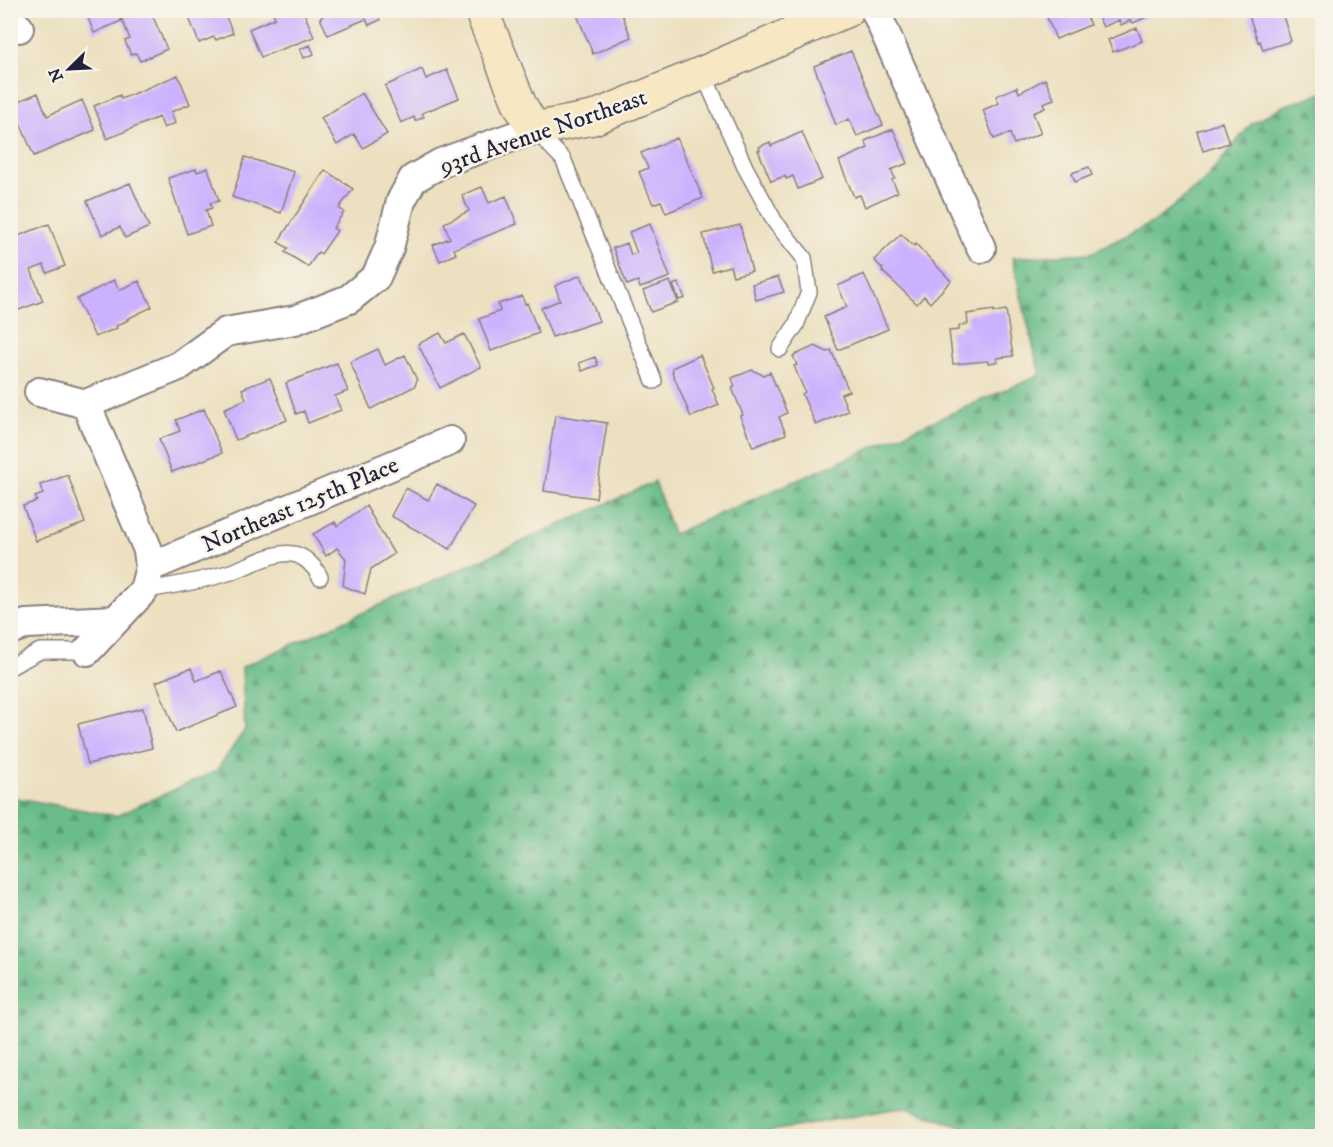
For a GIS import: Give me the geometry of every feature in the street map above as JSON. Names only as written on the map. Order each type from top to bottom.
[{"type":"street","points":[[481,10],[520,105],[534,129]]},
{"type":"street","name":"93rd Avenue Northeast","points":[[86,404],[179,366],[226,332],[295,320],[349,299],[376,277],[389,248],[401,201],[413,179],[441,163],[534,129],[593,118],[847,10]]},
{"type":"street","points":[[875,10],[981,248]]},
{"type":"street","points":[[39,392],[86,404],[148,550],[147,578]]},
{"type":"street","name":"Northeast 125th Place","points":[[87,651],[116,620],[147,578],[450,441]]},
{"type":"street","points":[[10,630],[27,624],[116,620]]},
{"type":"lane","points":[[703,73],[750,176],[775,222],[804,258],[810,292],[796,325],[780,349]]},
{"type":"lane","points":[[534,129],[563,159],[654,381]]},
{"type":"lane","points":[[147,578],[175,585],[230,573],[278,555],[293,554],[315,566],[320,577]]},
{"type":"lane","points":[[10,668],[40,651],[87,651]]},
{"type":"green space","points":[[1322,93],[1322,1136],[987,1136],[904,1107],[745,1136],[11,1136],[11,797],[116,816],[216,771],[245,730],[242,667],[655,482],[673,534],[1040,375],[1012,258],[1091,253],[1154,222],[1205,180],[1251,124],[1283,106]]},
{"type":"building","points":[[85,10],[117,10],[121,21],[94,33]]},
{"type":"building","points":[[118,10],[150,10],[167,49],[140,61],[136,53],[131,55],[125,41],[130,39]]},
{"type":"building","points":[[186,10],[223,10],[233,33],[216,40],[214,37],[199,43]]},
{"type":"building","points":[[272,10],[303,10],[314,37],[261,57],[249,29],[275,18]]},
{"type":"building","points":[[321,10],[383,11],[377,13],[380,20],[369,25],[366,19],[328,35],[320,18],[323,16]]},
{"type":"building","points":[[575,10],[620,10],[631,37],[593,54]]},
{"type":"building","points":[[1044,10],[1084,10],[1090,25],[1056,39]]},
{"type":"building","points":[[1095,10],[1162,10],[1133,23],[1131,20],[1121,25],[1119,20],[1103,27]]},
{"type":"building","points":[[1247,10],[1281,10],[1291,41],[1263,50]]},
{"type":"building","points":[[1137,28],[1142,41],[1113,52],[1108,40]]},
{"type":"building","points":[[310,45],[314,54],[304,58],[300,49]]},
{"type":"building","points":[[851,51],[883,125],[857,136],[849,119],[836,125],[814,66]]},
{"type":"building","points":[[422,69],[426,79],[447,70],[459,98],[422,113],[424,117],[415,121],[414,117],[401,123],[385,86]]},
{"type":"building","points":[[178,75],[190,104],[171,112],[175,123],[164,128],[159,117],[107,139],[94,106],[120,95],[121,99]]},
{"type":"building","points":[[1045,79],[1054,99],[1043,103],[1045,108],[1033,113],[1041,133],[1014,144],[1010,133],[994,139],[983,110],[999,103],[996,96],[1017,87],[1019,93]]},
{"type":"building","points":[[38,93],[47,116],[82,100],[95,130],[34,156],[12,104]]},
{"type":"building","points":[[362,93],[387,134],[363,148],[354,134],[337,145],[321,118]]},
{"type":"building","points":[[1222,122],[1229,143],[1203,151],[1197,131]]},
{"type":"building","points":[[893,129],[908,163],[891,170],[895,178],[892,180],[898,192],[865,207],[860,195],[854,197],[839,161],[868,148],[865,141]]},
{"type":"building","points":[[802,132],[822,179],[798,189],[793,176],[771,181],[758,150],[760,150],[759,147],[770,142],[771,146]]},
{"type":"building","points":[[677,138],[703,198],[666,213],[661,201],[653,204],[639,172],[648,168],[641,153]]},
{"type":"building","points":[[245,157],[294,172],[281,213],[232,197]]},
{"type":"building","points":[[1089,167],[1092,175],[1075,182],[1072,173]]},
{"type":"building","points":[[208,168],[219,201],[210,203],[212,208],[206,210],[211,226],[187,234],[168,178],[196,169],[197,172]]},
{"type":"building","points":[[325,170],[353,189],[339,208],[344,212],[333,228],[337,231],[321,254],[318,252],[308,267],[285,252],[288,248],[278,242]]},
{"type":"building","points":[[130,183],[149,227],[125,238],[120,227],[102,235],[87,201]]},
{"type":"building","points":[[482,187],[489,203],[506,196],[517,224],[454,249],[456,254],[440,261],[433,245],[450,238],[444,223],[469,211],[462,195]]},
{"type":"building","points":[[49,224],[65,266],[47,273],[44,265],[31,270],[43,301],[16,311],[10,297],[10,239]]},
{"type":"building","points":[[650,224],[670,277],[640,288],[638,281],[627,285],[613,248],[627,243],[631,255],[637,253],[629,232]]},
{"type":"building","points":[[740,225],[752,271],[733,276],[730,266],[712,271],[703,234]]},
{"type":"building","points":[[901,234],[914,246],[916,244],[951,281],[930,303],[924,296],[917,304],[882,271],[883,269],[874,260]]},
{"type":"building","points":[[864,274],[888,329],[838,350],[824,317],[847,307],[838,286]]},
{"type":"building","points":[[581,275],[599,321],[552,337],[541,308],[560,300],[555,286]]},
{"type":"building","points":[[778,277],[784,292],[756,300],[752,284]]},
{"type":"building","points":[[114,280],[119,290],[139,281],[152,307],[127,319],[116,326],[117,328],[95,337],[77,299]]},
{"type":"building","points":[[670,281],[678,302],[651,312],[643,291]]},
{"type":"building","points":[[678,283],[685,298],[679,300],[673,285]]},
{"type":"building","points":[[522,296],[539,333],[491,351],[479,319],[500,311],[498,304]]},
{"type":"building","points":[[994,310],[994,312],[1006,310],[1013,356],[997,358],[998,362],[953,364],[949,331],[959,330],[959,326],[968,324],[967,314]]},
{"type":"building","points":[[440,333],[446,343],[464,334],[481,367],[440,388],[418,344]]},
{"type":"building","points":[[815,346],[827,352],[831,350],[849,391],[841,394],[848,411],[816,425],[802,394],[805,392],[794,366],[797,365],[793,356]]},
{"type":"building","points":[[378,349],[385,365],[405,355],[417,380],[415,386],[371,409],[350,362]]},
{"type":"building","points":[[700,355],[719,405],[691,417],[672,368]]},
{"type":"building","points":[[595,357],[598,365],[582,371],[579,363]]},
{"type":"building","points":[[337,363],[348,391],[335,396],[341,410],[308,423],[304,411],[296,414],[286,383]]},
{"type":"building","points":[[752,370],[763,375],[770,372],[787,413],[779,417],[786,434],[753,447],[740,416],[743,415],[732,388],[735,387],[732,378]]},
{"type":"building","points":[[270,378],[287,420],[236,440],[224,409],[246,399],[242,389]]},
{"type":"building","points":[[204,409],[222,453],[172,472],[159,439],[180,431],[176,420]]},
{"type":"building","points":[[555,415],[607,423],[596,498],[544,491]]},
{"type":"building","points":[[68,475],[85,523],[36,541],[23,506],[37,501],[35,497],[43,494],[40,485]]},
{"type":"building","points":[[437,484],[474,506],[450,549],[391,516],[406,488],[428,500]]},
{"type":"building","points":[[366,506],[394,554],[371,569],[365,594],[343,586],[346,559],[337,548],[326,556],[313,534],[335,522],[337,526]]},
{"type":"building","points":[[191,668],[196,681],[221,671],[237,707],[176,732],[156,682]]},
{"type":"building","points":[[143,708],[152,748],[88,764],[78,724]]}]
